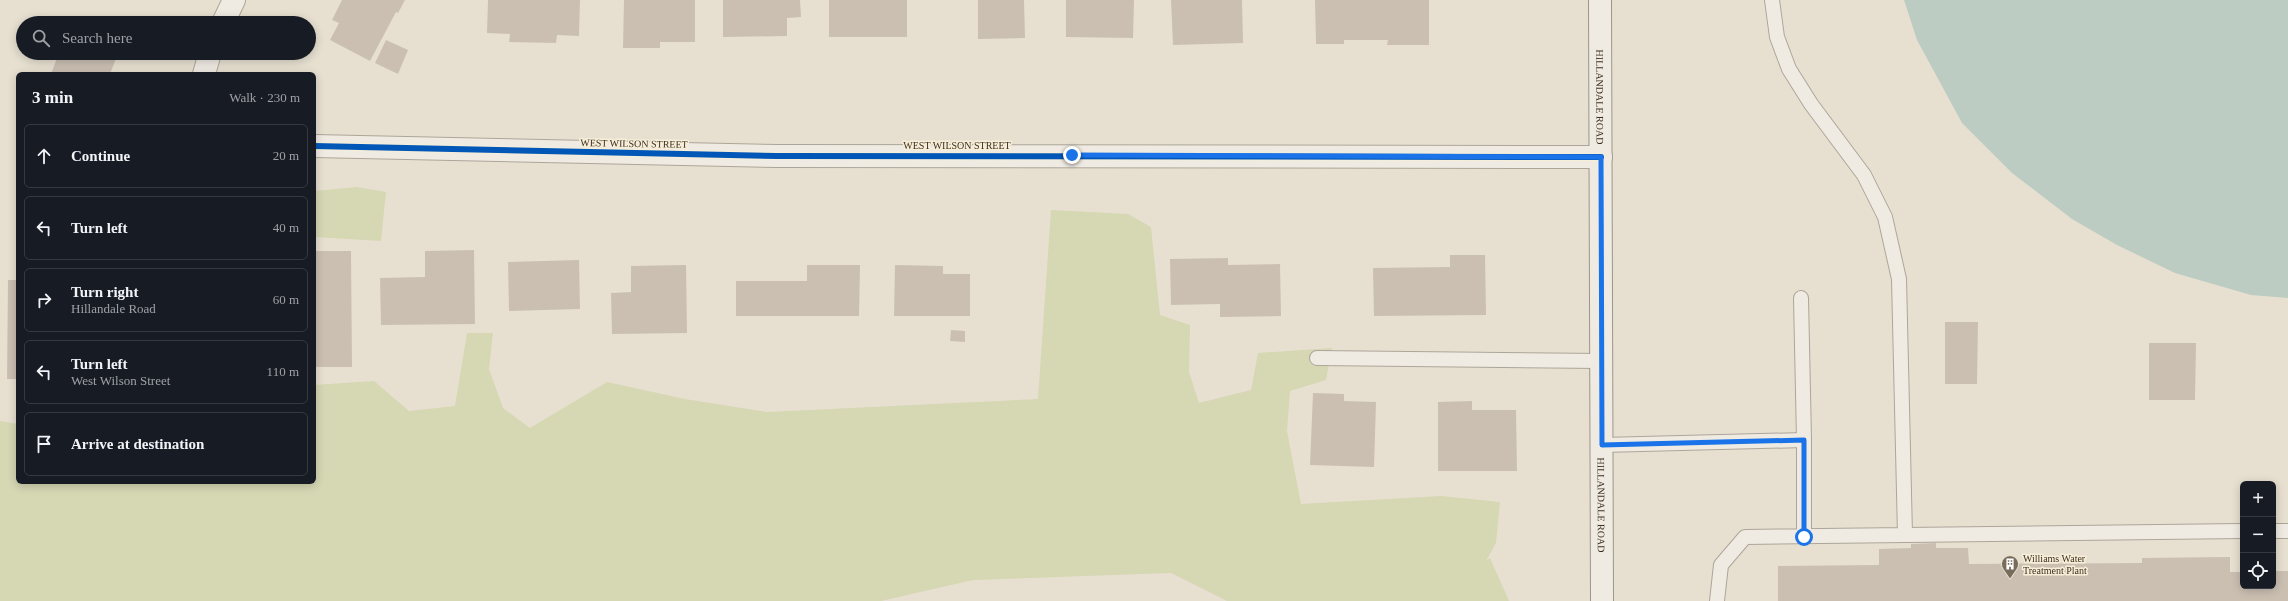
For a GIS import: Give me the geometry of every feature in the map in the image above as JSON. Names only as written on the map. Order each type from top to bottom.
[{"type":"street","points":[[226,16],[234,0]]},
{"type":"street","name":"HILLANDALE ROAD","points":[[1600,0],[1602,601]]},
{"type":"street","points":[[205,72],[208,60]]},
{"type":"street","name":"WEST WILSON STREET","points":[[316,146],[777,156],[1601,157]]},
{"type":"lane","points":[[1772,0],[1777,37],[1789,69],[1812,104],[1864,176],[1885,217],[1893,248],[1900,279],[1905,535]]},
{"type":"lane","points":[[1801,298],[1804,440],[1804,537]]},
{"type":"lane","points":[[1316,358],[1601,361]]},
{"type":"lane","points":[[1602,445],[1804,440]]},
{"type":"lane","points":[[1717,601],[1721,565],[1745,537],[2240,531]]},
{"type":"lane","points":[[2276,531],[2288,531]]},
{"type":"green space","points":[[357,187],[386,192],[381,241],[316,237],[316,191]]},
{"type":"green space","points":[[1051,210],[1128,214],[1151,227],[1160,315],[1190,325],[1189,372],[1199,403],[1251,390],[1258,353],[1332,348],[1326,380],[1290,391],[1287,431],[1301,504],[1441,496],[1500,502],[1496,543],[1486,561],[1490,558],[1509,601],[1227,601],[1171,573],[973,580],[881,601],[0,601],[0,421],[16,424],[16,484],[316,484],[316,385],[374,381],[409,411],[455,406],[467,333],[493,333],[489,369],[503,408],[530,428],[607,382],[685,399],[767,412],[1038,399]]},
{"type":"shaded area","points":[[1904,0],[2288,0],[2288,298],[2251,295],[2175,273],[2117,245],[2072,219],[2012,173],[1962,123],[1917,40]]},
{"type":"building","points":[[342,0],[405,0],[398,13],[396,12],[370,61],[330,40],[339,23],[332,20]]},
{"type":"building","points":[[488,0],[580,0],[579,36],[557,35],[556,43],[509,42],[510,34],[487,33]]},
{"type":"building","points":[[624,0],[695,0],[695,42],[660,42],[660,48],[623,48]]},
{"type":"building","points":[[723,0],[800,0],[801,17],[787,18],[787,36],[723,37]]},
{"type":"building","points":[[829,0],[907,0],[907,37],[829,37]]},
{"type":"building","points":[[978,0],[1024,0],[1025,38],[978,39]]},
{"type":"building","points":[[1066,0],[1134,0],[1133,38],[1066,37]]},
{"type":"building","points":[[1171,0],[1242,0],[1243,43],[1173,45]]},
{"type":"building","points":[[1315,0],[1429,0],[1429,45],[1387,45],[1388,40],[1344,40],[1344,44],[1316,44]]},
{"type":"building","points":[[386,40],[408,50],[398,74],[375,63]]},
{"type":"building","points":[[56,60],[115,60],[111,72],[52,72]]},
{"type":"building","points":[[474,250],[475,324],[381,325],[380,278],[425,277],[425,251]]},
{"type":"building","points":[[316,251],[351,251],[352,367],[316,367]]},
{"type":"building","points":[[1450,255],[1485,255],[1486,315],[1374,316],[1373,268],[1450,267]]},
{"type":"building","points":[[1228,258],[1228,265],[1280,264],[1281,316],[1220,317],[1220,304],[1171,305],[1170,259]]},
{"type":"building","points":[[579,260],[580,309],[509,311],[508,262]]},
{"type":"building","points":[[686,265],[687,333],[612,334],[611,293],[631,292],[631,266]]},
{"type":"building","points":[[807,265],[860,265],[859,316],[736,316],[736,281],[807,281]]},
{"type":"building","points":[[895,265],[943,266],[943,274],[970,274],[970,316],[894,316]]},
{"type":"building","points":[[8,280],[16,280],[16,379],[7,379]]},
{"type":"building","points":[[1945,322],[1978,322],[1977,384],[1945,384]]},
{"type":"building","points":[[951,330],[965,331],[965,342],[950,341]]},
{"type":"building","points":[[2149,343],[2196,343],[2195,400],[2149,400]]},
{"type":"building","points":[[1313,393],[1344,394],[1344,401],[1376,402],[1374,467],[1310,465]]},
{"type":"building","points":[[1472,401],[1472,410],[1516,410],[1517,471],[1438,471],[1438,402]]},
{"type":"building","name":"Williams Water Treatment Plant","points":[[1936,543],[1936,548],[1968,548],[1969,564],[2142,563],[2142,558],[2230,557],[2230,572],[2240,572],[2240,589],[2276,589],[2276,571],[2288,571],[2288,601],[1778,601],[1778,566],[1879,565],[1879,549],[1911,548],[1911,544]]},
{"type":"cycle path","points":[[316,146],[777,156],[1601,157]]},
{"type":"place","name":"Williams Water Treatment Plant","points":[[2010,579]]},
{"type":"route","points":[[1072,155],[1601,157],[1602,445],[1804,440],[1804,537]]}]
